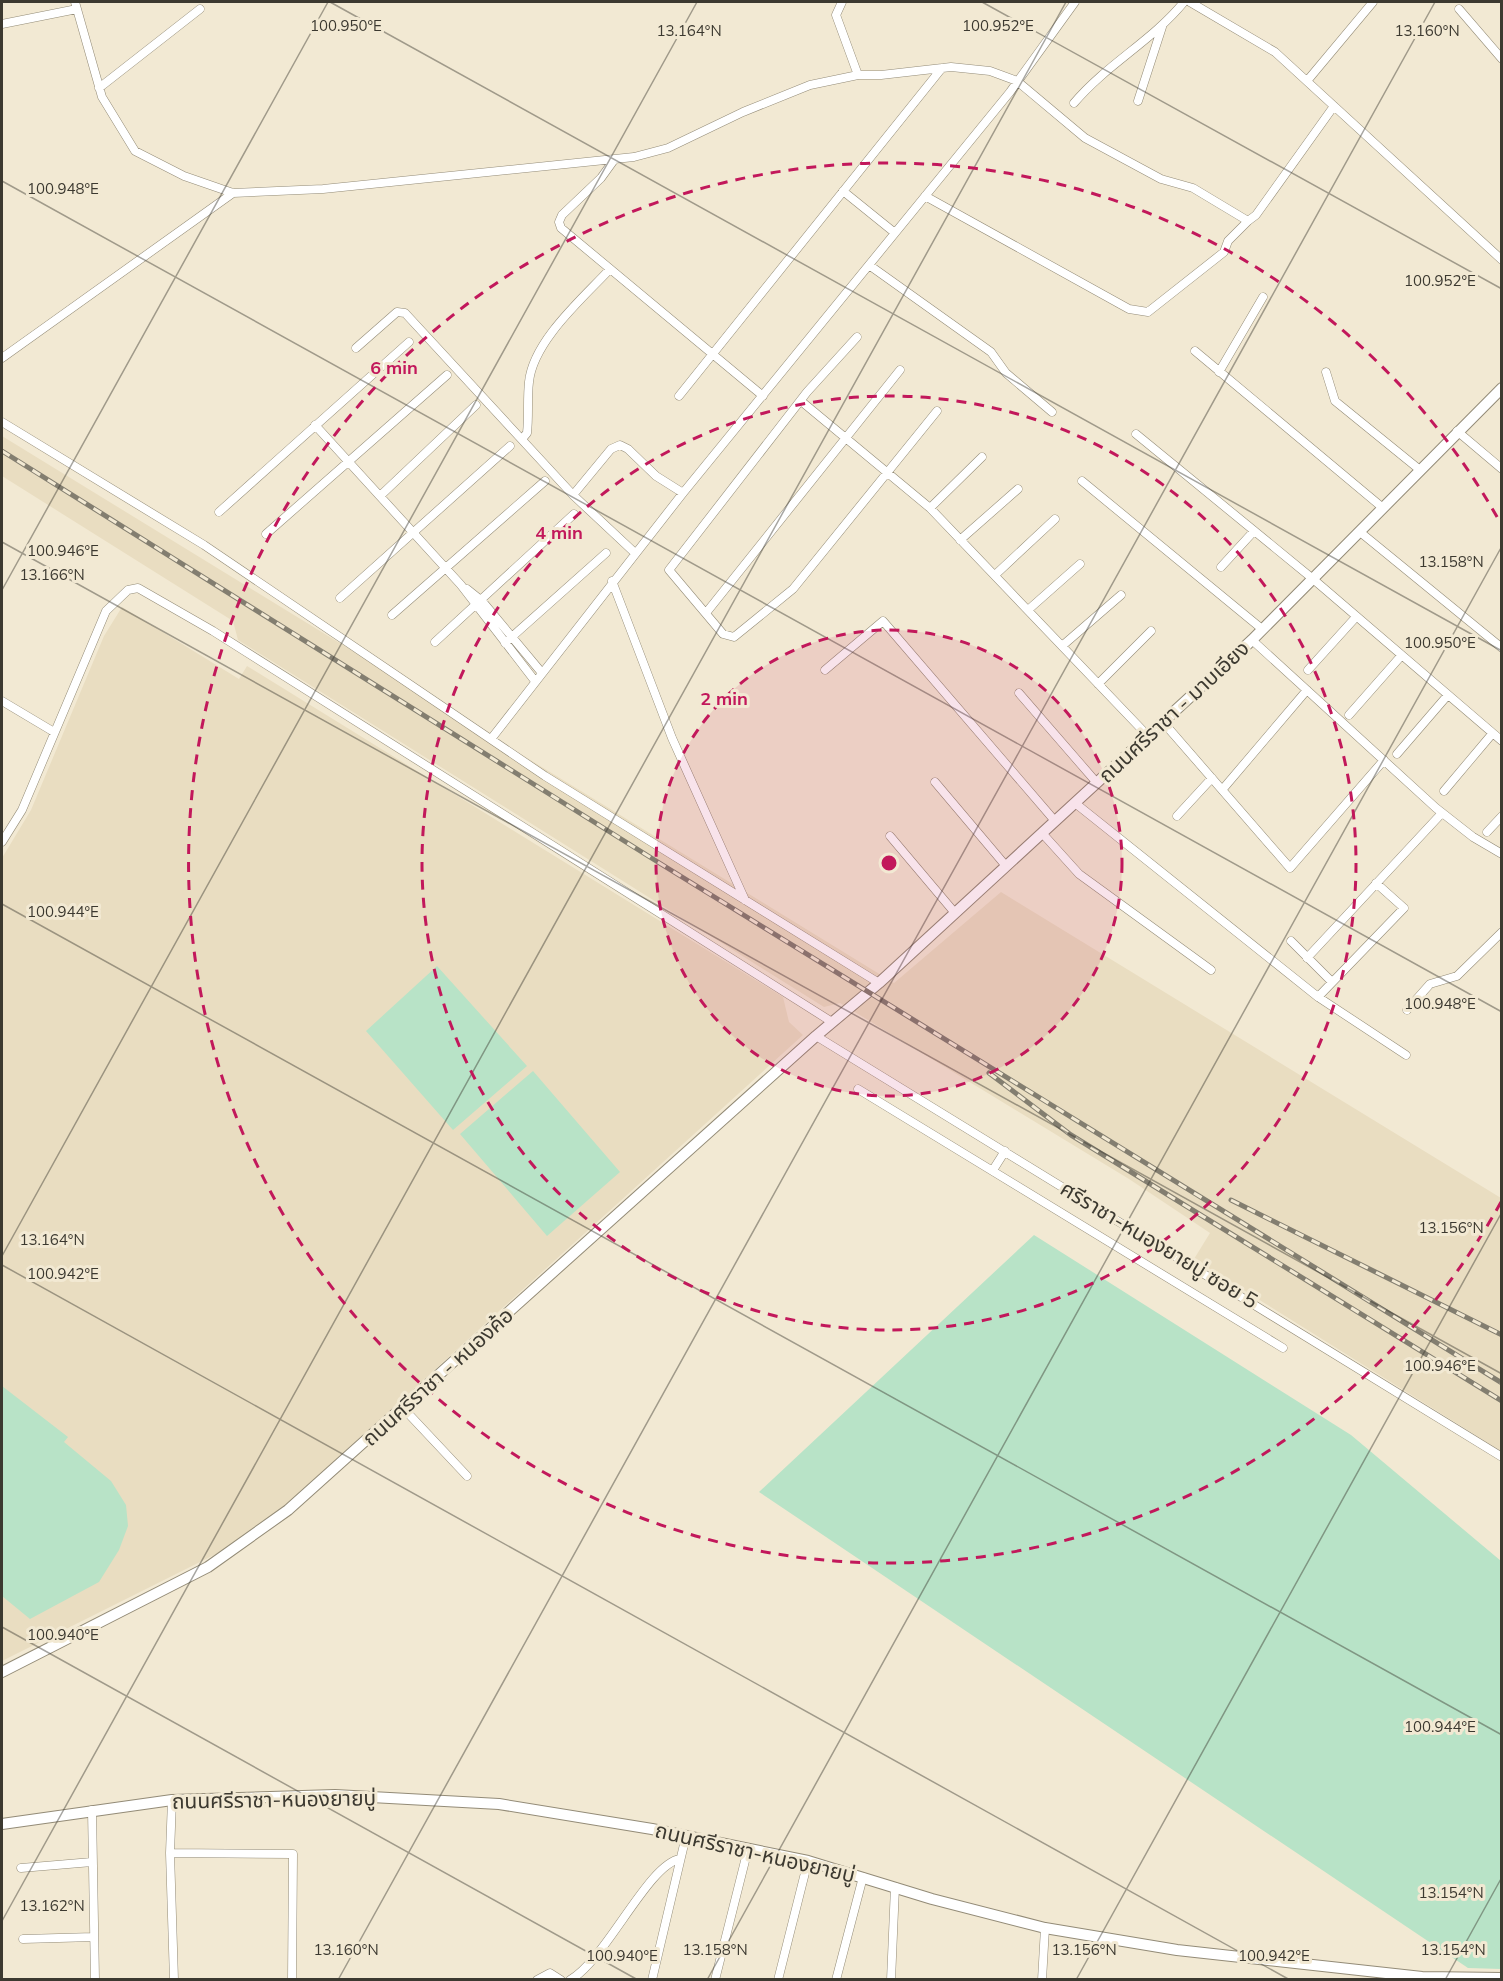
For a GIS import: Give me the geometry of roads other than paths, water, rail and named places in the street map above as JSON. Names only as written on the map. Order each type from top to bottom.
[{"type":"main road","name":"ถนนศรีราชา - มาบเอียง","points":[[832,1022],[879,983],[1252,640],[1502,388]]},
{"type":"main road","name":"ถนนศรีราชา - หนองค้อ","points":[[2,1672],[208,1567],[288,1510],[404,1409],[832,1022]]},
{"type":"main road","name":"ถนนศรีราชา-หนองยายบู่","points":[[2,1824],[106,1807],[172,1800],[335,1795],[499,1804],[686,1836],[808,1861],[1045,1928],[1177,1950],[1422,1977],[1502,1978]]},
{"type":"street","points":[[842,2],[837,15],[858,75]]},
{"type":"street","points":[[491,739],[682,493],[1017,81],[1075,2]]},
{"type":"street","points":[[1074,103],[1096,78],[1163,25],[1184,2]]},
{"type":"street","points":[[1190,2],[1255,38],[1307,81],[1502,260]]},
{"type":"street","points":[[1307,81],[1373,2]]},
{"type":"street","points":[[2,24],[76,5],[102,97],[135,151],[184,176],[233,193],[323,189],[634,157],[668,148],[743,112],[810,85],[858,75],[881,75],[942,68],[990,71],[1017,81],[1085,138],[1161,179],[1193,188],[1248,221]]},
{"type":"street","points":[[99,88],[200,9]]},
{"type":"street","points":[[1459,9],[1502,58]]},
{"type":"street","points":[[1138,102],[1163,25]]},
{"type":"street","points":[[679,396],[942,68]]},
{"type":"street","points":[[925,196],[1129,309],[1148,312],[1224,252],[1228,241],[1256,215],[1334,106]]},
{"type":"street","points":[[614,159],[601,178],[585,191],[559,222],[561,228],[763,396]]},
{"type":"street","points":[[843,191],[895,233]]},
{"type":"street","points":[[2,358],[233,193]]},
{"type":"street","points":[[869,265],[991,352],[1006,373],[1052,412]]},
{"type":"street","points":[[522,439],[527,433],[529,380],[536,358],[555,328],[610,269]]},
{"type":"street","points":[[1219,372],[1263,297]]},
{"type":"street","points":[[356,348],[397,312],[405,313],[573,495],[635,552]]},
{"type":"street","points":[[857,337],[801,401],[669,570],[723,634],[734,637],[793,589],[937,411]]},
{"type":"street","points":[[219,512],[410,342]]},
{"type":"street","points":[[1195,351],[1383,508]]},
{"type":"street","points":[[706,613],[844,437],[900,370]]},
{"type":"street","points":[[1326,372],[1335,401],[1420,470]]},
{"type":"street","points":[[266,534],[447,375]]},
{"type":"street","points":[[801,401],[930,508],[1148,736]]},
{"type":"street","points":[[380,496],[476,405]]},
{"type":"street","points":[[2,422],[204,545],[491,739],[879,983]]},
{"type":"street","points":[[315,425],[542,673]]},
{"type":"street","points":[[1457,431],[1502,469]]},
{"type":"street","points":[[1136,434],[1313,579],[1502,741]]},
{"type":"street","points":[[340,598],[510,446]]},
{"type":"street","points":[[573,495],[611,449],[620,446],[628,449],[656,476],[682,493]]},
{"type":"street","points":[[930,508],[982,457]]},
{"type":"street","points":[[392,615],[545,481]]},
{"type":"street","points":[[1082,481],[1262,629]]},
{"type":"street","points":[[960,540],[1018,489]]},
{"type":"street","points":[[435,642],[479,604],[574,514]]},
{"type":"street","points":[[995,575],[1055,519]]},
{"type":"street","points":[[1221,567],[1254,531]]},
{"type":"street","points":[[1360,532],[1502,648]]},
{"type":"street","points":[[505,644],[606,553]]},
{"type":"street","points":[[1028,610],[1080,564]]},
{"type":"street","points":[[612,581],[672,738],[745,900]]},
{"type":"street","points":[[2,842],[22,810],[106,611],[128,590],[138,588],[213,631],[832,1022]]},
{"type":"street","points":[[1062,646],[1120,595]]},
{"type":"street","points":[[479,604],[505,644],[535,681]]},
{"type":"street","points":[[1308,670],[1356,617]]},
{"type":"street","points":[[825,670],[883,621],[1055,822]]},
{"type":"street","points":[[1098,684],[1151,631]]},
{"type":"street","points":[[1252,640],[1442,813],[1473,837],[1502,854]]},
{"type":"street","points":[[1349,715],[1401,656]]},
{"type":"street","points":[[1222,790],[1307,690]]},
{"type":"street","points":[[1018,693],[1097,783]]},
{"type":"street","points":[[1397,754],[1447,696]]},
{"type":"street","points":[[2,701],[54,732]]},
{"type":"street","points":[[1163,722],[1290,868],[1384,760]]},
{"type":"street","points":[[1444,791],[1492,734]]},
{"type":"street","points":[[1178,816],[1212,778]]},
{"type":"street","points":[[935,782],[1006,866]]},
{"type":"street","points":[[1075,803],[1318,997],[1406,1055]]},
{"type":"street","points":[[1308,958],[1442,813]]},
{"type":"street","points":[[1487,832],[1502,816]]},
{"type":"street","points":[[1042,833],[1079,874],[1211,970]]},
{"type":"street","points":[[890,836],[955,913]]},
{"type":"street","points":[[1318,997],[1404,908],[1376,883]]},
{"type":"street","points":[[1407,1010],[1430,984],[1457,976],[1502,932]]},
{"type":"street","points":[[1291,941],[1332,982]]},
{"type":"street","name":"ศรีราชา-หนองยายบู่ ซอย 5","points":[[816,1036],[1502,1457]]},
{"type":"street","points":[[858,1089],[1282,1348]]},
{"type":"street","points":[[993,1170],[1005,1151]]},
{"type":"street","points":[[404,1409],[467,1476]]},
{"type":"street","points":[[172,1800],[170,1853],[174,1980]]},
{"type":"street","points":[[92,1810],[95,1980]]},
{"type":"street","points":[[652,1980],[686,1836]]},
{"type":"street","points":[[714,1980],[748,1849]]},
{"type":"street","points":[[170,1853],[293,1854],[292,1980]]},
{"type":"street","points":[[570,1980],[578,1975],[597,1954],[659,1872],[680,1859]]},
{"type":"street","points":[[778,1980],[808,1861]]},
{"type":"street","points":[[21,1868],[92,1862]]},
{"type":"street","points":[[836,1980],[862,1877]]},
{"type":"street","points":[[891,1980],[895,1887]]},
{"type":"street","points":[[1042,1980],[1045,1928]]},
{"type":"street","points":[[23,1939],[94,1936]]},
{"type":"street","points":[[537,1980],[550,1973],[561,1980]]},
{"type":"railway","points":[[2,451],[661,864],[1502,1383]]},
{"type":"railway","points":[[989,1073],[1071,1135],[1502,1401]]},
{"type":"railway","points":[[1231,1200],[1502,1335]]}]
